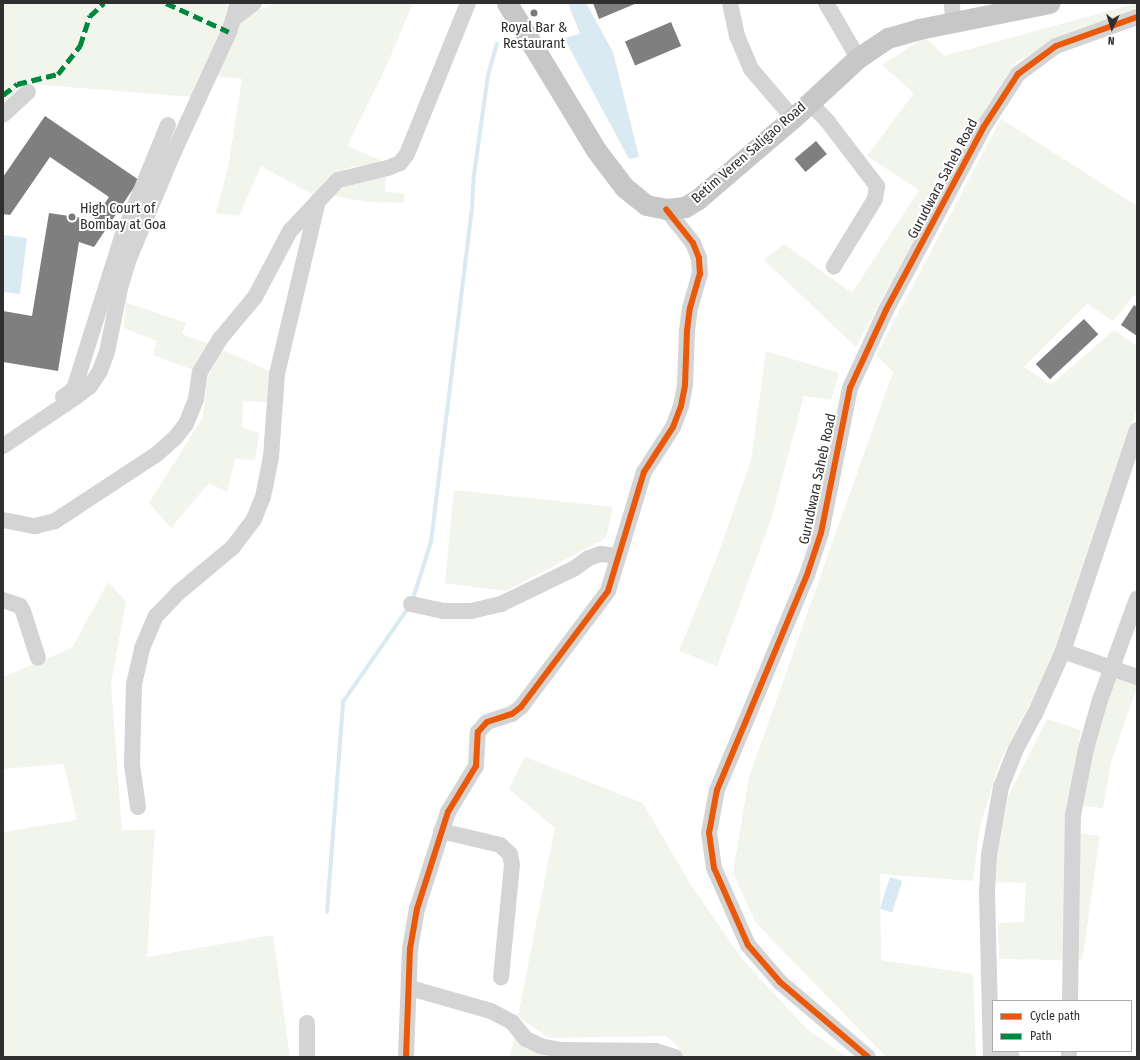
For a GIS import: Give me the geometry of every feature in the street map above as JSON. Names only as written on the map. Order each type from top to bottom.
[{"type":"main road","name":"Betim Veren Saligao Road","points":[[507,3],[596,150],[624,187],[646,204],[666,209],[685,208],[698,199],[793,118],[858,58],[888,38],[953,12],[1049,3]]},
{"type":"street","points":[[3,446],[76,397],[90,386],[100,370],[107,352],[120,288],[128,261],[236,10],[254,3]]},
{"type":"street","points":[[3,520],[35,526],[55,521],[157,454],[175,438],[186,424],[196,399],[200,372],[216,345],[255,297],[290,231],[338,180],[400,163],[407,154],[468,3]]},
{"type":"street","points":[[730,3],[737,36],[751,69],[793,118]]},
{"type":"street","points":[[826,3],[858,58]]},
{"type":"street","name":"Gurudwara Saheb Road","points":[[868,1057],[780,982],[748,945],[714,868],[709,833],[717,790],[807,575],[821,533],[850,388],[886,310],[983,128],[1018,74],[1056,46],[1137,17]]},
{"type":"street","points":[[3,115],[28,92]]},
{"type":"street","points":[[809,102],[828,122],[877,186],[875,199],[834,266]]},
{"type":"street","points":[[3,439],[74,389],[122,237],[168,125]]},
{"type":"street","points":[[138,807],[132,765],[134,684],[143,646],[156,616],[178,593],[233,547],[254,519],[260,504],[271,457],[276,374],[319,200]]},
{"type":"street","points":[[406,1057],[410,988],[410,949],[417,909],[440,831],[448,812],[476,766],[478,732],[487,722],[512,714],[521,707],[608,591],[644,472],[673,427],[685,385],[687,331],[690,308],[700,274],[699,258],[693,243],[666,209]]},
{"type":"street","points":[[1012,1057],[991,1056],[987,892],[995,818],[1001,787],[1016,749],[1035,714],[1063,651],[1086,590],[1137,430]]},
{"type":"street","points":[[411,604],[444,611],[471,611],[501,604],[575,568],[589,558],[600,554],[618,556]]},
{"type":"street","points":[[1070,1000],[1073,814],[1086,749],[1111,667],[1137,599]]},
{"type":"street","points":[[3,600],[20,606],[38,658]]},
{"type":"street","points":[[1063,651],[1137,677]]},
{"type":"street","points":[[440,831],[500,845],[510,854],[512,865],[501,977]]},
{"type":"street","points":[[410,988],[492,1012],[512,1022],[526,1039],[541,1046],[560,1050],[656,1051],[675,1057]]},
{"type":"street","points":[[307,1023],[307,1057]]},
{"type":"shaded area","points":[[3,3],[229,3],[206,77],[193,97],[30,84],[3,107]]},
{"type":"shaded area","points":[[275,3],[413,3],[386,67],[347,146],[389,164],[351,167],[336,174],[317,197],[261,166],[239,216],[216,213],[228,168],[242,79],[216,76],[239,18]]},
{"type":"shaded area","points":[[568,3],[586,3],[613,52],[639,157],[629,159],[564,38],[580,34]]},
{"type":"shaded area","points":[[1137,3],[1137,11],[1067,34],[1015,63],[987,106],[856,347],[764,260],[784,244],[852,293],[919,190],[867,156],[914,93],[882,65],[925,37],[944,56]]},
{"type":"shaded area","points":[[1001,119],[1137,206],[1137,296],[1134,295],[1113,321],[1087,304],[1024,367],[1051,385],[1114,330],[1137,346],[1137,409],[1056,653],[1000,762],[980,826],[973,881],[880,874],[881,960],[973,974],[976,1057],[886,1057],[756,923],[733,873],[749,777],[893,372],[876,355]]},
{"type":"shaded area","points":[[386,176],[385,192],[404,193],[404,203],[366,202],[331,195],[355,180]]},
{"type":"shaded area","points":[[3,235],[27,238],[20,294],[3,292]]},
{"type":"shaded area","points":[[125,302],[186,323],[182,334],[209,344],[196,371],[153,355],[157,341],[124,328]]},
{"type":"shaded area","points":[[221,349],[269,371],[267,402],[243,401],[242,427],[259,433],[255,460],[235,459],[227,492],[209,483],[171,528],[149,503],[203,417],[207,380]]},
{"type":"shaded area","points":[[766,351],[839,373],[831,400],[804,396],[771,519],[717,666],[679,651],[717,557],[751,461]]},
{"type":"shaded area","points":[[454,490],[613,507],[606,538],[506,591],[445,583]]},
{"type":"shaded area","points":[[108,582],[126,601],[111,684],[122,830],[155,830],[147,957],[273,935],[290,1057],[3,1057],[3,832],[77,820],[64,764],[3,769],[3,677],[72,648]]},
{"type":"shaded area","points":[[1116,677],[1137,684],[1137,687],[1112,759],[1103,808],[1083,806],[1091,753]]},
{"type":"shaded area","points":[[1047,719],[1081,730],[1066,817],[1064,960],[999,959],[998,923],[1024,922],[1026,883],[991,882],[1008,796]]},
{"type":"shaded area","points":[[525,757],[643,803],[689,882],[742,959],[808,1030],[848,1057],[682,1057],[678,1046],[666,1036],[549,1038],[518,1016],[555,828],[509,789]]},
{"type":"shaded area","points":[[1079,833],[1100,836],[1082,960],[1062,957]]},
{"type":"shaded area","points":[[890,877],[902,881],[892,912],[880,908]]},
{"type":"shaded area","points":[[514,1038],[531,1050],[549,1056],[580,1057],[510,1057]]},
{"type":"building","points":[[593,3],[637,3],[599,19]]},
{"type":"building","points":[[671,22],[681,46],[635,65],[625,42]]},
{"type":"building","points":[[45,116],[139,180],[94,247],[79,242],[58,371],[3,362],[3,311],[32,316],[49,213],[83,218],[82,226],[89,227],[109,197],[50,157],[10,215],[3,214],[3,177]]},
{"type":"building","points":[[816,141],[827,154],[805,172],[795,159]]},
{"type":"building","points":[[1134,305],[1137,307],[1137,336],[1121,325]]},
{"type":"building","points":[[1084,319],[1098,334],[1050,379],[1036,364]]},
{"type":"waterway","points":[[413,599],[431,542],[472,208],[474,175],[488,75],[497,44]]},
{"type":"waterway","points":[[327,912],[343,702],[409,607]]},
{"type":"marked path","points":[[3,95],[17,84],[58,74],[80,46],[90,16],[104,3]]},
{"type":"marked path","points":[[166,3],[229,32]]},
{"type":"cycle path","points":[[868,1057],[780,982],[748,945],[714,868],[709,833],[717,790],[807,575],[821,533],[850,388],[886,310],[983,128],[1018,74],[1056,46],[1137,17]]},
{"type":"cycle path","points":[[406,1057],[410,949],[417,909],[448,812],[476,766],[478,732],[487,722],[512,714],[521,707],[608,591],[644,472],[673,427],[681,406],[685,385],[687,331],[690,308],[700,274],[699,258],[693,243],[666,209]]},
{"type":"place","name":"Royal Bar & Restaurant","points":[[534,13]]},
{"type":"place","name":"High Court of Bombay at Goa","points":[[72,217]]}]
